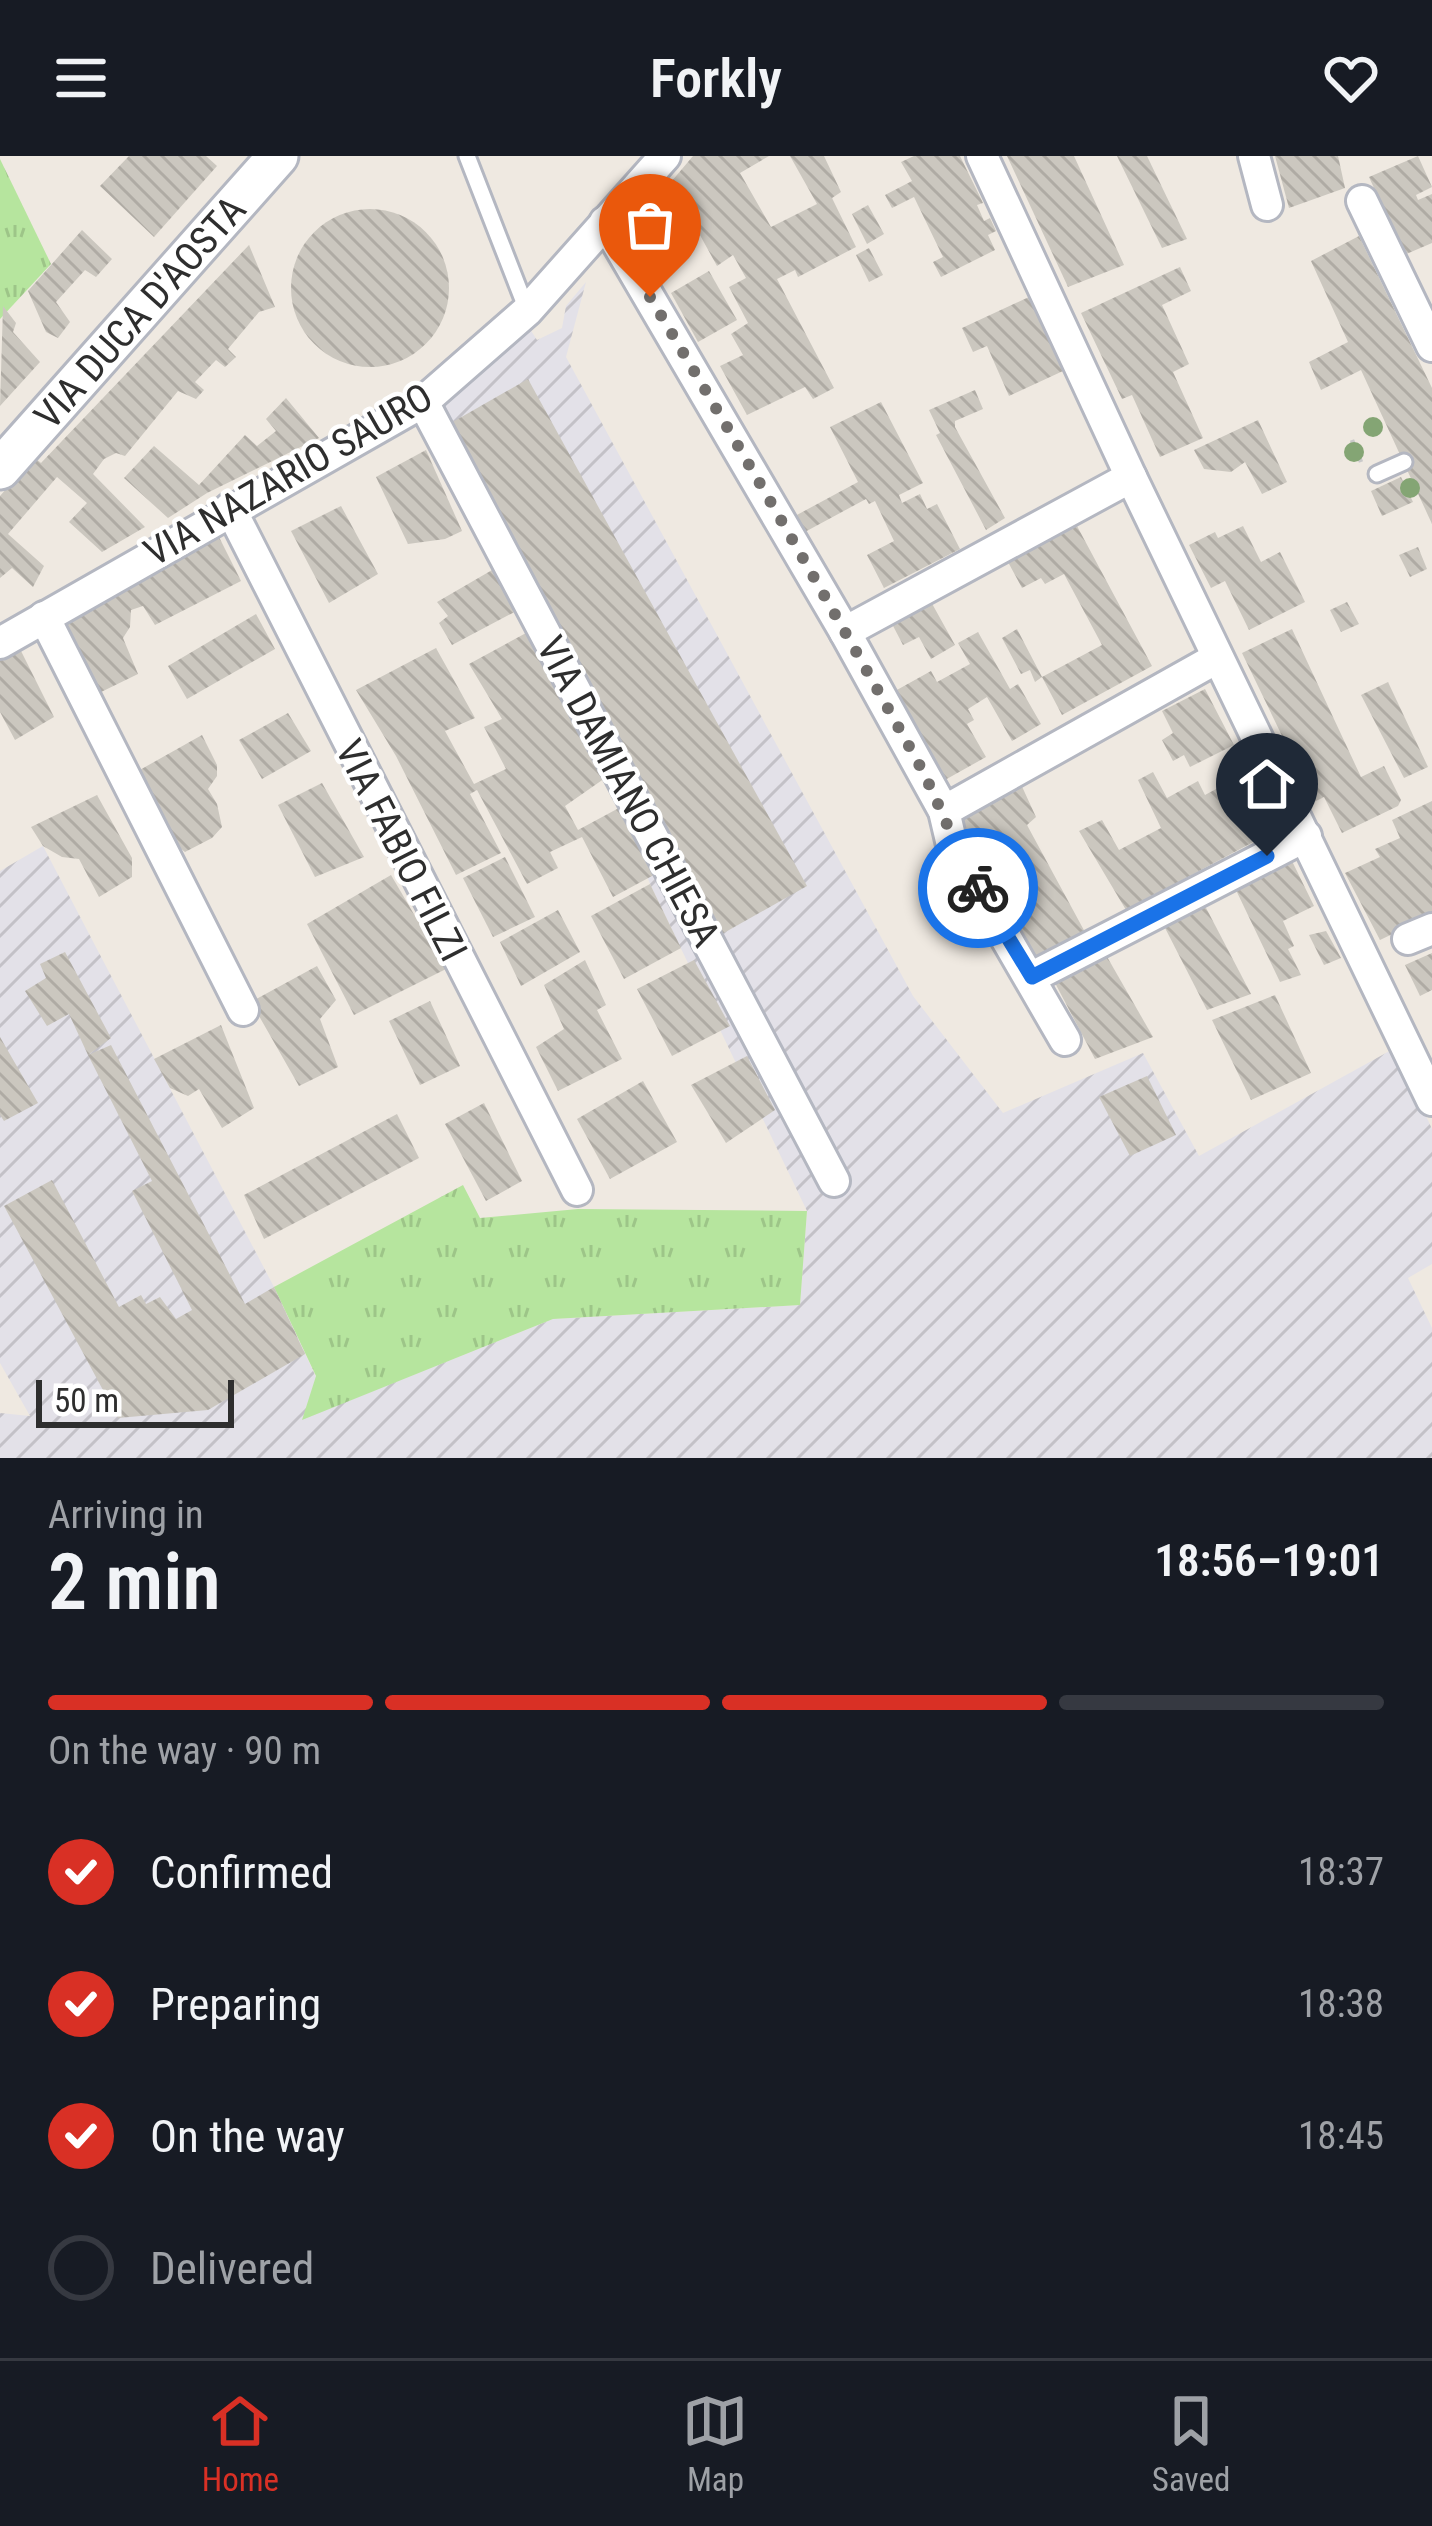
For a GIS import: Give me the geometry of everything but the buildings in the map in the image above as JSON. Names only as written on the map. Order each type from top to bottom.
[{"type":"street","name":"VIA DUCA D'AOSTA","points":[[0,469],[278,156]]},
{"type":"street","name":"VIA NAZARIO SAURO","points":[[0,643],[423,402],[527,311],[665,156]]},
{"type":"street","points":[[982,156],[1217,658],[1432,1100]]},
{"type":"street","points":[[1254,156],[1267,206]]},
{"type":"street","points":[[1361,201],[1432,346]]},
{"type":"street","points":[[605,222],[845,632],[944,811],[952,844],[1065,1040]]},
{"type":"street","points":[[1403,286],[1432,272]]},
{"type":"street","name":"VIA DAMIANO CHIESA","points":[[423,402],[834,1181]]},
{"type":"street","points":[[845,632],[1131,477]]},
{"type":"street","name":"VIA FABIO FILZI","points":[[230,508],[577,1190]]},
{"type":"street","points":[[44,617],[243,1010]]},
{"type":"street","points":[[944,811],[1217,658]]},
{"type":"street","points":[[1032,977],[1306,836]]},
{"type":"lane","points":[[466,156],[527,311]]},
{"type":"lane","points":[[1370,471],[1404,462]]},
{"type":"path","points":[[1352,440],[1370,471]]},
{"type":"shaded area","points":[[586,282],[566,357],[913,996],[1003,1113],[1143,1053],[1199,1156],[1395,1048],[1432,1129],[1432,1264],[1408,1278],[1432,1328],[1432,1458],[0,1458],[0,1413],[30,1416],[0,1363],[0,871],[43,846],[274,1287],[316,1377],[303,1419],[553,1319],[800,1305],[807,1211],[650,884],[610,777],[418,414],[517,309],[537,340],[562,328],[566,306]]},
{"type":"green space","points":[[0,159],[51,264],[0,319]]},
{"type":"green space","points":[[463,1185],[480,1218],[578,1209],[807,1211],[800,1305],[553,1319],[302,1420],[316,1376],[274,1287]]},
{"type":"way so far","points":[[650,297],[845,632],[944,811],[952,844],[978,888]]},
{"type":"route","points":[[978,888],[1032,977],[1267,856]]}]
